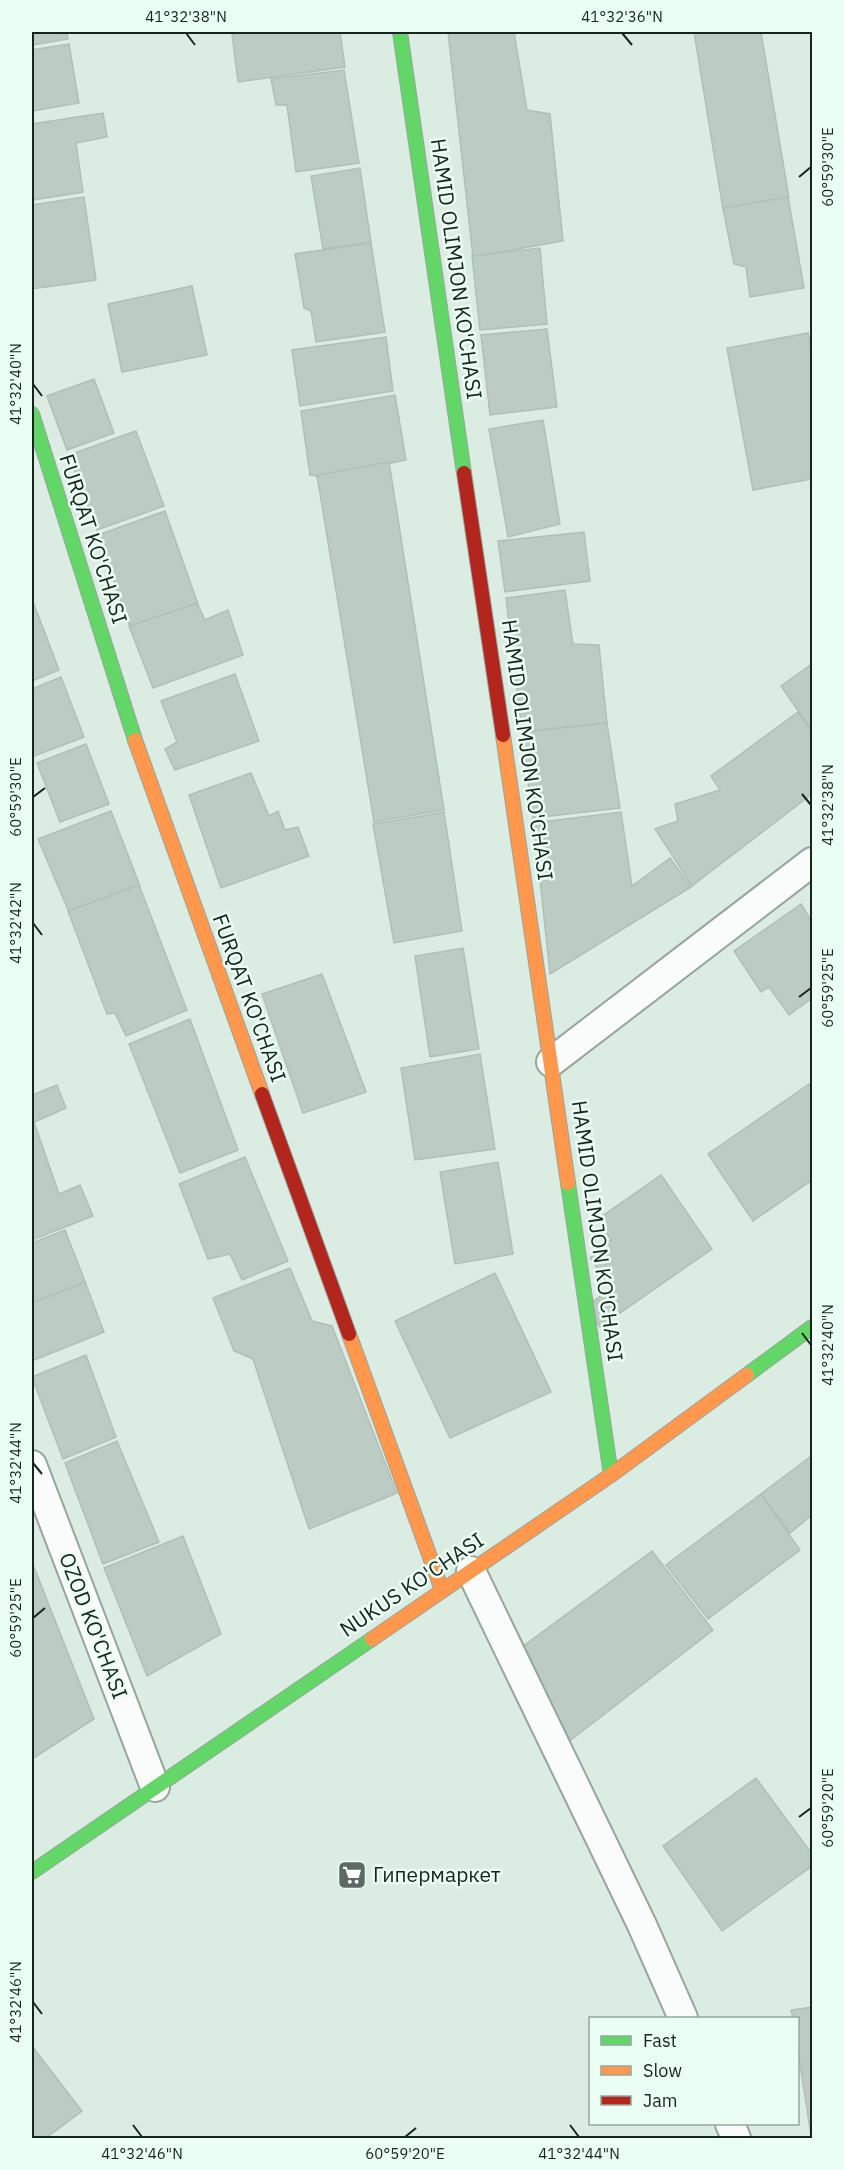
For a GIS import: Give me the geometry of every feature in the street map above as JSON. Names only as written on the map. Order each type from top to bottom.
[{"type":"street","name":"HAMID OLIMJON KO'CHASI","points":[[400,32],[611,1474]]},
{"type":"street","name":"FURQAT KO'CHASI","points":[[32,414],[146,775],[442,1590]]},
{"type":"street","points":[[551,1062],[813,862]]},
{"type":"street","name":"NUKUS KO'CHASI","points":[[32,1872],[611,1474],[813,1327]]},
{"type":"street","name":"OZOD KO'CHASI","points":[[32,1465],[155,1787]]},
{"type":"street","points":[[471,1571],[642,1925],[682,2017]]},
{"type":"street","points":[[730,2125],[736,2139]]},
{"type":"building","points":[[32,32],[67,32],[68,39],[32,45]]},
{"type":"building","points":[[340,32],[345,67],[238,82],[232,34]]},
{"type":"building","points":[[448,32],[514,32],[527,110],[550,114],[563,241],[473,257]]},
{"type":"building","points":[[694,32],[761,32],[789,198],[723,209]]},
{"type":"building","points":[[69,44],[79,103],[32,111],[32,50]]},
{"type":"building","points":[[344,70],[359,163],[296,172],[287,105],[276,105],[271,79]]},
{"type":"building","points":[[103,113],[107,137],[76,143],[83,192],[32,200],[32,124]]},
{"type":"building","points":[[360,168],[371,242],[323,249],[311,176]]},
{"type":"building","points":[[84,197],[96,280],[32,289],[32,205]]},
{"type":"building","points":[[788,197],[804,288],[750,297],[746,267],[734,264],[723,208]]},
{"type":"building","points":[[371,243],[385,332],[316,342],[311,311],[304,308],[295,254]]},
{"type":"building","points":[[540,248],[547,324],[480,330],[472,256]]},
{"type":"building","points":[[192,286],[207,355],[122,372],[108,304]]},
{"type":"building","points":[[547,329],[557,407],[490,415],[481,335]]},
{"type":"building","points":[[808,333],[812,356],[812,479],[753,490],[727,348]]},
{"type":"building","points":[[386,337],[393,391],[300,406],[292,350]]},
{"type":"building","points":[[94,379],[114,433],[67,450],[47,396]]},
{"type":"building","points":[[395,395],[406,460],[324,477],[310,475],[301,411]]},
{"type":"building","points":[[543,420],[560,524],[508,537],[489,429]]},
{"type":"building","points":[[136,431],[164,506],[97,530],[69,455]]},
{"type":"building","points":[[389,462],[444,810],[374,822],[317,475]]},
{"type":"building","points":[[165,511],[198,604],[130,627],[98,535]]},
{"type":"building","points":[[584,532],[590,581],[505,592],[498,541]]},
{"type":"building","points":[[565,590],[573,644],[599,645],[607,723],[522,732],[506,598]]},
{"type":"building","points":[[32,599],[59,670],[32,681]]},
{"type":"building","points":[[197,603],[205,620],[228,610],[243,655],[153,688],[129,626]]},
{"type":"building","points":[[812,664],[812,731],[781,686]]},
{"type":"building","points":[[235,674],[259,741],[175,770],[165,749],[177,742],[161,701]]},
{"type":"building","points":[[61,677],[84,737],[32,757],[32,689]]},
{"type":"building","points":[[798,712],[812,732],[812,794],[692,886],[655,829],[678,821],[675,804],[720,790],[711,776]]},
{"type":"building","points":[[607,723],[620,808],[533,818],[521,732]]},
{"type":"building","points":[[86,744],[109,804],[60,822],[37,763]]},
{"type":"building","points":[[251,773],[269,816],[278,811],[285,830],[298,827],[309,856],[221,888],[189,795]]},
{"type":"building","points":[[111,811],[140,886],[69,912],[38,839]]},
{"type":"building","points":[[444,812],[462,931],[394,943],[373,824]]},
{"type":"building","points":[[621,812],[632,886],[670,858],[691,887],[550,974],[534,823]]},
{"type":"building","points":[[139,885],[187,1010],[126,1036],[115,1013],[107,1014],[68,911]]},
{"type":"building","points":[[801,904],[812,922],[812,998],[789,1015],[769,987],[761,992],[734,951]]},
{"type":"building","points":[[463,948],[479,1049],[430,1057],[415,956]]},
{"type":"building","points":[[322,974],[366,1092],[303,1113],[262,994]]},
{"type":"building","points":[[190,1019],[238,1150],[180,1173],[129,1044]]},
{"type":"building","points":[[480,1054],[495,1149],[415,1160],[401,1068]]},
{"type":"building","points":[[809,1084],[812,1089],[812,1180],[753,1221],[708,1154]]},
{"type":"building","points":[[57,1085],[66,1108],[32,1123],[32,1095]]},
{"type":"building","points":[[34,1122],[59,1194],[80,1185],[93,1216],[32,1240],[32,1123]]},
{"type":"building","points":[[245,1157],[288,1261],[242,1280],[230,1254],[208,1259],[179,1184]]},
{"type":"building","points":[[498,1162],[513,1254],[455,1264],[440,1172]]},
{"type":"building","points":[[661,1175],[712,1249],[600,1327],[586,1307],[611,1288],[590,1258],[611,1240],[598,1219]]},
{"type":"building","points":[[65,1230],[86,1284],[32,1305],[32,1243]]},
{"type":"building","points":[[290,1268],[312,1321],[332,1326],[397,1493],[309,1529],[253,1359],[234,1351],[213,1298]]},
{"type":"building","points":[[495,1273],[551,1392],[450,1438],[395,1321]]},
{"type":"building","points":[[85,1282],[104,1332],[32,1361],[32,1303]]},
{"type":"building","points":[[86,1355],[116,1437],[63,1459],[32,1377]]},
{"type":"building","points":[[117,1441],[159,1542],[103,1564],[65,1463]]},
{"type":"building","points":[[810,1457],[812,1460],[812,1515],[790,1533],[761,1494]]},
{"type":"building","points":[[761,1494],[800,1550],[708,1619],[666,1565]]},
{"type":"building","points":[[183,1536],[221,1634],[147,1676],[104,1568]]},
{"type":"building","points":[[652,1551],[713,1630],[567,1743],[506,1659]]},
{"type":"building","points":[[32,1562],[94,1719],[32,1759]]},
{"type":"building","points":[[756,1778],[812,1854],[812,1866],[722,1931],[663,1846]]},
{"type":"building","points":[[812,2007],[812,2136],[799,2057],[799,2017],[793,2017],[791,2010]]},
{"type":"building","points":[[32,2046],[82,2111],[46,2138],[32,2138]]},
{"type":"traffic: fast","points":[[400,32],[464,473]]},
{"type":"traffic: fast","points":[[32,414],[135,740]]},
{"type":"traffic: fast","points":[[568,1183],[611,1475]]},
{"type":"traffic: fast","points":[[747,1375],[812,1327]]},
{"type":"traffic: fast","points":[[32,1872],[372,1639]]},
{"type":"traffic: slow","points":[[503,735],[568,1183]]},
{"type":"traffic: slow","points":[[135,740],[262,1094]]},
{"type":"traffic: slow","points":[[349,1334],[442,1590]]},
{"type":"traffic: slow","points":[[372,1639],[611,1475],[747,1375]]},
{"type":"traffic: jam","points":[[464,473],[503,735]]},
{"type":"traffic: jam","points":[[262,1094],[349,1334]]},
{"type":"place","name":"Гипермаркет","points":[[352,1875]]}]
